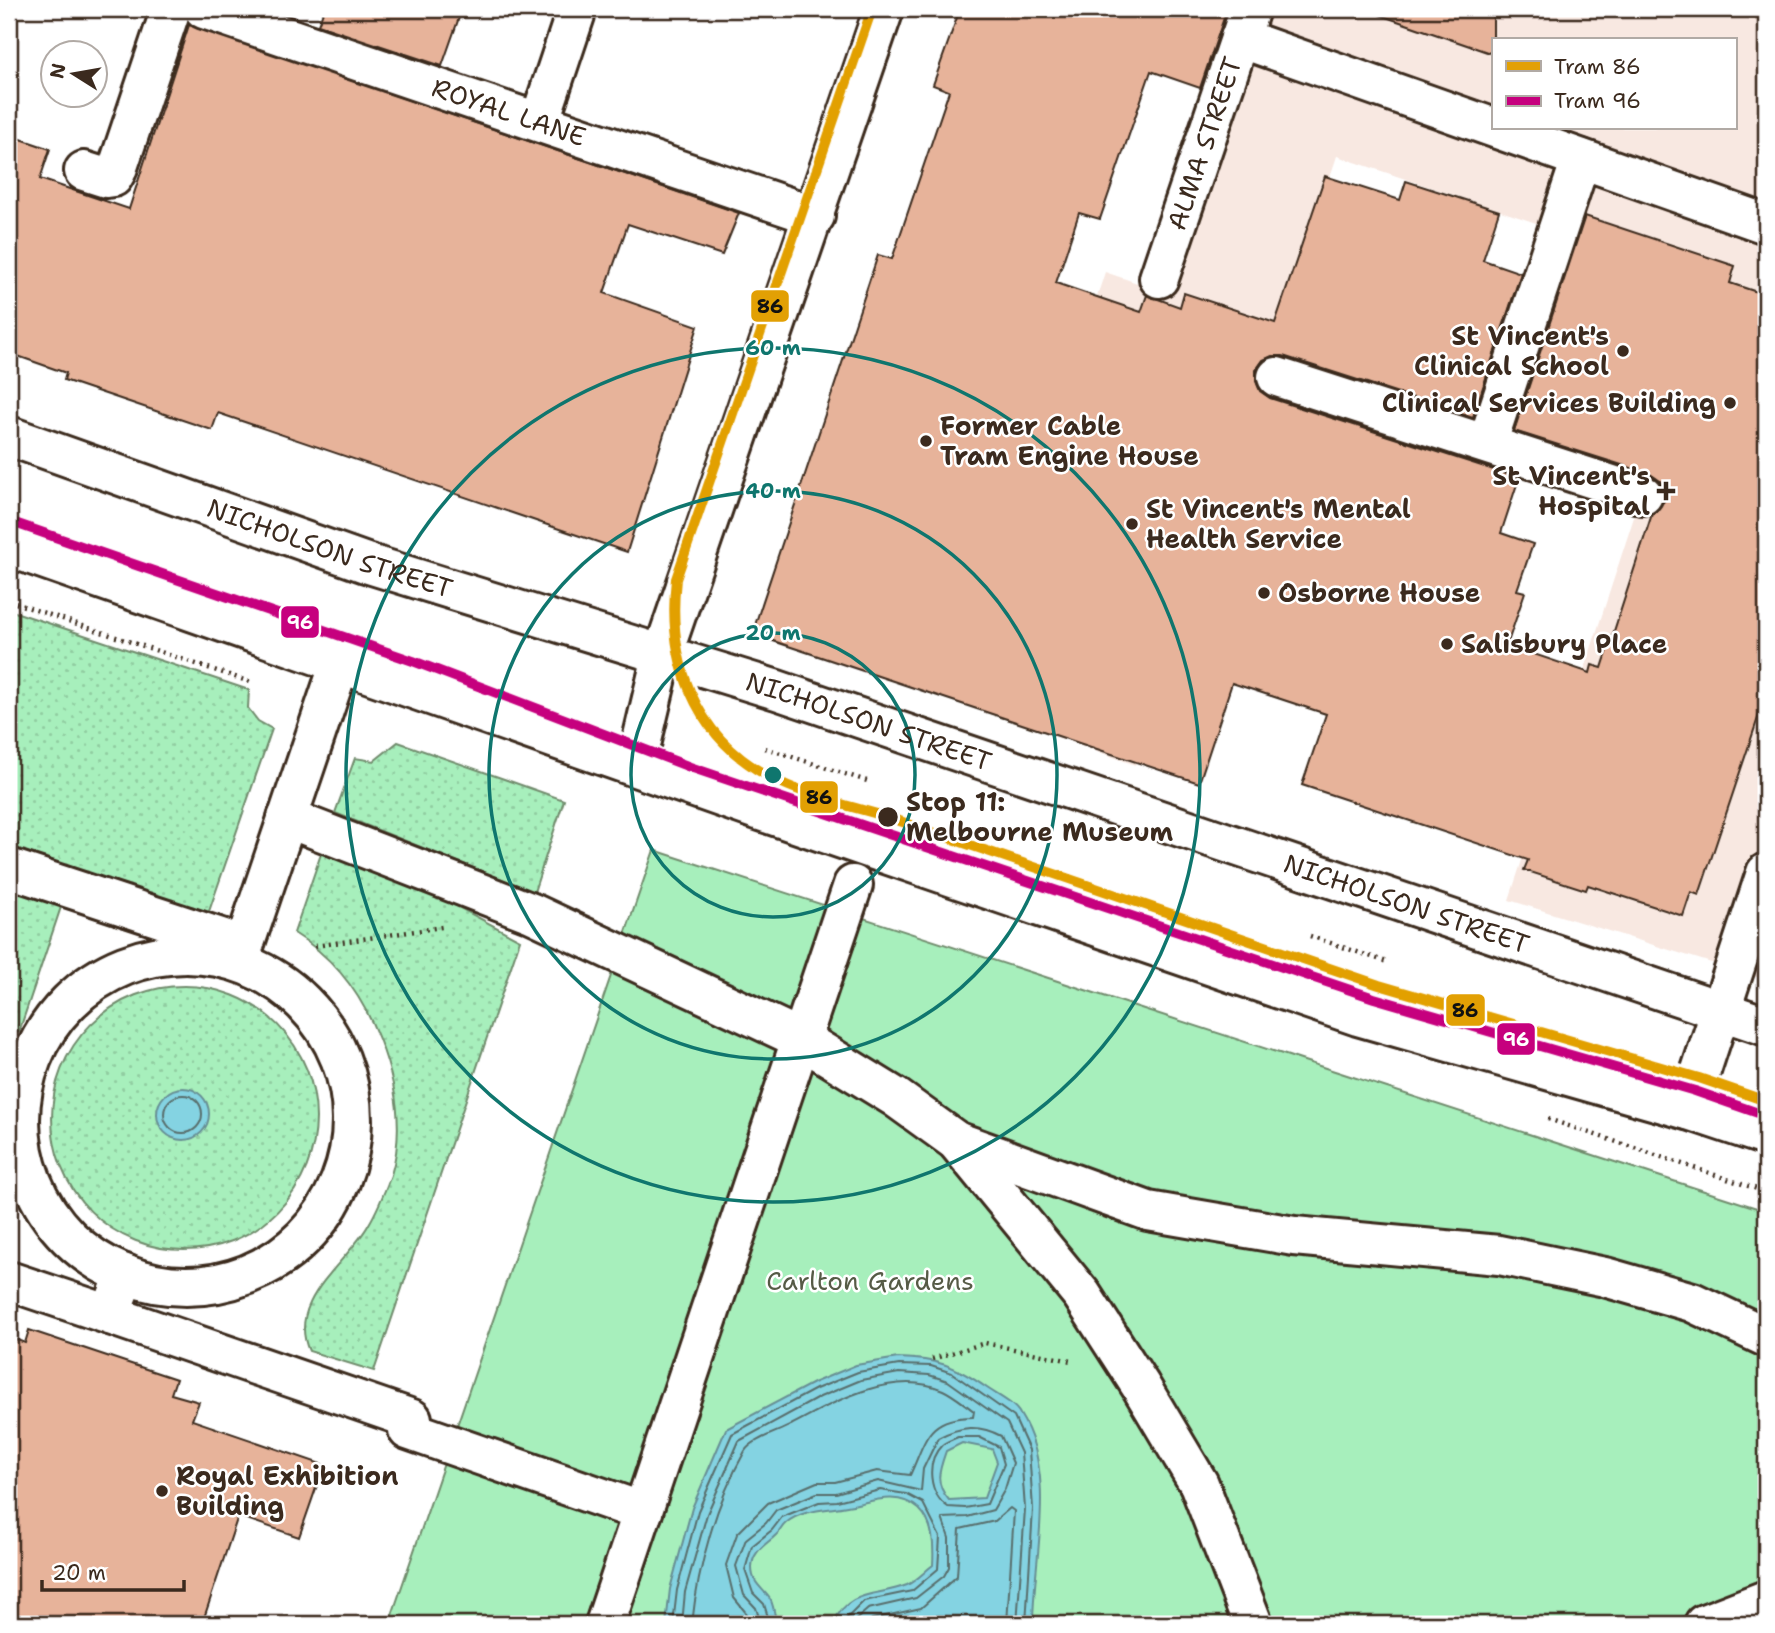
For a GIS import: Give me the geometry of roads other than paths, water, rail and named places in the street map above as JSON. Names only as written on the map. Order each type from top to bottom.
[{"type":"street","points":[[84,171],[106,178],[113,177],[117,170],[171,9]]},
{"type":"street","name":"ROYAL LANE","points":[[204,9],[540,120],[815,216]]},
{"type":"street","points":[[540,120],[577,9]]},
{"type":"street","points":[[636,766],[662,656],[884,9]]},
{"type":"street","points":[[1245,23],[1492,123]]},
{"type":"street","name":"ALMA STREET","points":[[1159,278],[1245,23]]},
{"type":"street","points":[[1509,130],[1581,159],[1766,224]]},
{"type":"street","points":[[1487,444],[1581,159]]},
{"type":"street","points":[[1278,377],[1643,495]]},
{"type":"street","name":"NICHOLSON STREET","points":[[9,436],[366,563],[777,690],[1766,1027]]},
{"type":"street","points":[[13,550],[1368,1019],[1688,1110],[1766,1136]]},
{"type":"street","points":[[241,953],[340,663]]},
{"type":"street","points":[[286,818],[533,914],[801,1039],[895,1097],[956,1141],[1082,1295],[1132,1371],[1199,1484],[1252,1624]]},
{"type":"street","points":[[9,868],[241,953],[288,987],[327,1028],[349,1081],[352,1138],[338,1192],[305,1239],[259,1271],[205,1287],[149,1283],[97,1262],[55,1223],[28,1173],[19,1117],[19,1059],[55,1017],[92,982],[138,960],[188,952],[241,953]]},
{"type":"street","points":[[1688,1110],[1766,873]]},
{"type":"street","points":[[605,1624],[853,885]]},
{"type":"street","points":[[956,1141],[1148,1211],[1294,1236],[1499,1255],[1605,1277],[1692,1302],[1766,1337]]},
{"type":"street","points":[[110,1315],[125,1274]]},
{"type":"street","points":[[9,1281],[110,1315],[643,1511]]},
{"type":"street","points":[[1704,1624],[1766,1600]]},
{"type":"water","points":[[183,1088],[202,1095],[209,1114],[202,1133],[183,1140],[164,1133],[157,1114],[164,1095]]},
{"type":"water","points":[[898,1358],[935,1362],[965,1374],[1014,1406],[1020,1414],[1038,1463],[1041,1489],[1033,1624],[833,1624],[847,1604],[865,1596],[907,1585],[933,1565],[932,1536],[924,1515],[911,1503],[884,1499],[800,1515],[786,1523],[760,1549],[754,1557],[753,1574],[770,1599],[779,1624],[666,1624],[670,1589],[692,1508],[726,1429],[813,1383],[856,1365]],"holes":[[[962,1443],[992,1449],[997,1462],[984,1498],[949,1500],[941,1488],[939,1477],[946,1451]]]},
{"type":"tram line","name":"86","points":[[872,9],[676,579],[674,609],[681,665],[690,692],[703,716],[720,738],[741,758],[766,775],[810,794],[888,817],[1379,985],[1699,1078],[1766,1101]]},
{"type":"tram line","name":"96","points":[[9,521],[413,661],[690,767],[1374,998],[1695,1091],[1761,1114]]},
{"type":"place","name":"St Vincent's Clinical School","points":[[1623,351]]},
{"type":"place","name":"Clinical Services Building","points":[[1730,403]]},
{"type":"place","name":"Former Cable Tram Engine House","points":[[926,441]]},
{"type":"place","name":"St Vincent's Hospital","points":[[1666,491]]},
{"type":"place","name":"St Vincent's Mental Health Service","points":[[1132,524]]},
{"type":"place","name":"Osborne House","points":[[1264,593]]},
{"type":"place","name":"Salisbury Place","points":[[1447,644]]},
{"type":"place","name":"Stop 11: Melbourne Museum","points":[[888,817]]},
{"type":"place","name":"Royal Exhibition Building","points":[[162,1491]]},
{"type":"park label","name":"Carlton Gardens","points":[[870,1281]]}]
